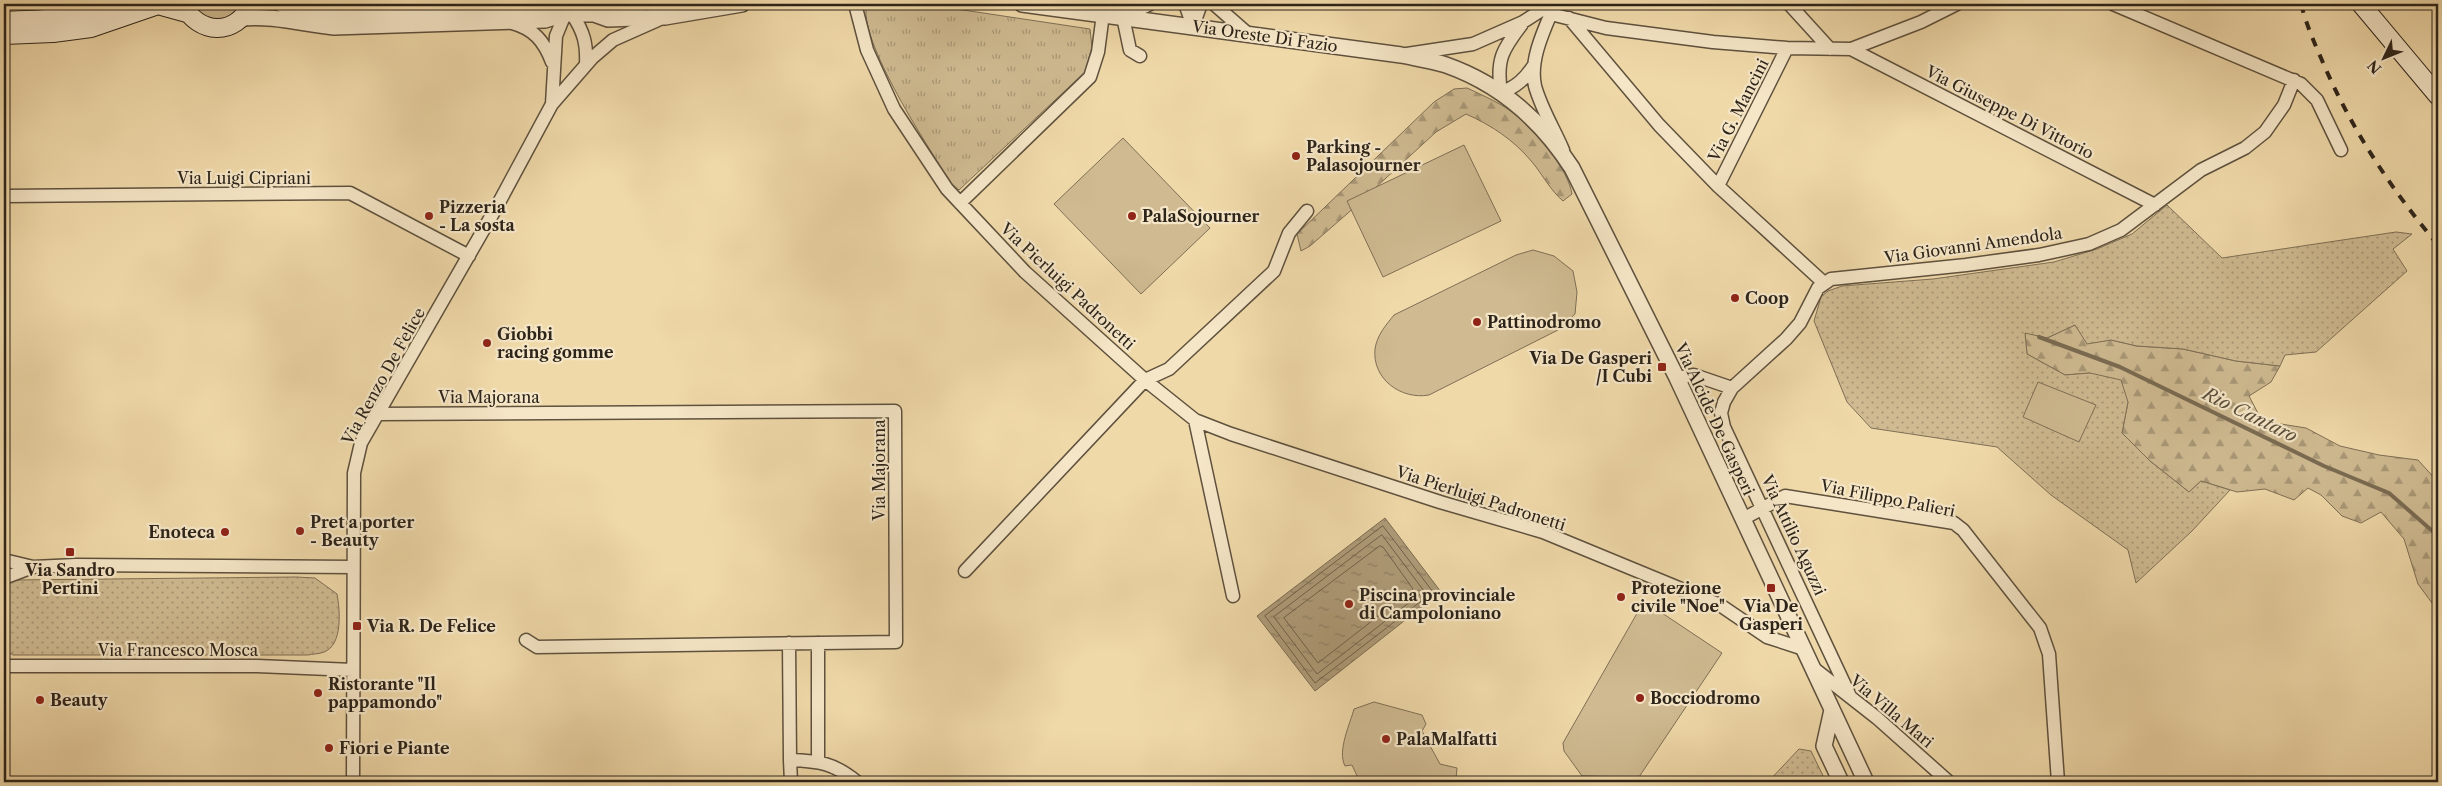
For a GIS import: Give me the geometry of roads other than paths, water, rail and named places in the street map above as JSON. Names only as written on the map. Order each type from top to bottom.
[{"type":"main road","points":[[4,21],[68,19],[125,4]]},
{"type":"main road","points":[[2361,4],[2438,96]]},
{"type":"main road","points":[[12,35],[53,34],[92,28],[158,5],[184,8],[193,20],[211,28],[230,25],[246,11]]},
{"type":"street","points":[[281,4],[333,16],[543,8],[569,14],[594,14],[608,19],[664,17],[742,4]]},
{"type":"street","points":[[594,14],[605,6],[640,4]]},
{"type":"street","name":"Via Pierluigi Padronetti","points":[[855,4],[867,50],[894,109],[947,189],[1025,272],[1145,380],[1195,420],[1232,434],[1440,502],[1543,532],[1720,605],[1766,638],[1804,649]]},
{"type":"street","name":"Via Oreste Di Fazio","points":[[1022,4],[1401,55],[1445,65],[1484,81],[1501,93]]},
{"type":"street","points":[[1140,56],[1130,50],[1123,17],[1150,4]]},
{"type":"street","points":[[1185,4],[1193,26]]},
{"type":"street","points":[[1193,26],[1201,4]]},
{"type":"street","points":[[1214,4],[1247,33]]},
{"type":"street","points":[[1789,4],[1830,49]]},
{"type":"street","points":[[1569,18],[1606,28],[1712,42],[1787,48],[1851,49],[1921,22],[1955,4]]},
{"type":"street","points":[[2113,4],[2301,84],[2316,100],[2341,150]]},
{"type":"street","points":[[1552,7],[1569,18],[1659,125],[1718,186],[1824,283],[1818,288],[1800,323],[1732,388],[1694,375],[1677,378]]},
{"type":"street","points":[[1401,55],[1473,44],[1552,7]]},
{"type":"street","points":[[1523,22],[1501,53],[1498,66],[1501,93],[1517,86],[1526,77],[1534,64],[1552,7]]},
{"type":"street","points":[[246,11],[301,24],[334,27],[545,20],[569,14]]},
{"type":"street","points":[[569,14],[583,30],[587,46],[586,65]]},
{"type":"street","points":[[552,104],[556,36],[569,14]]},
{"type":"street","points":[[960,203],[1090,77],[1098,52],[1103,14]]},
{"type":"street","points":[[552,104],[586,65],[613,40],[664,17]]},
{"type":"street","points":[[504,20],[525,26],[539,38],[546,46],[553,66]]},
{"type":"street","points":[[4,44],[12,35]]},
{"type":"street","name":"Via G. Mancini","points":[[1718,186],[1787,48]]},
{"type":"street","name":"Via Giuseppe Di Vittorio","points":[[1851,49],[2155,205]]},
{"type":"street","points":[[1534,64],[1535,84],[1540,98],[1572,168]]},
{"type":"street","name":"Via Giovanni Amendola","points":[[1824,283],[1831,279],[1966,266],[2039,255],[2089,244],[2121,230],[2201,170],[2245,148],[2265,132],[2284,105],[2294,80]]},
{"type":"street","name":"Via Alcide De Gasperi","points":[[1501,93],[1535,120],[1556,144],[1572,168],[1677,378],[1866,782]]},
{"type":"street","name":"Via Renzo De Felice","points":[[353,782],[354,473],[360,444],[469,256],[552,104]]},
{"type":"street","name":"Via Luigi Cipriani","points":[[4,196],[350,193],[469,256]]},
{"type":"street","points":[[965,571],[1145,380],[1169,369],[1274,271],[1289,233],[1307,212]]},
{"type":"street","name":"Via Attilio Aguzzi","points":[[1732,388],[1724,402],[1721,413],[1724,426],[1850,696]]},
{"type":"street","name":"Via Majorana","points":[[379,414],[895,411],[896,642],[537,647],[526,640]]},
{"type":"street","points":[[1195,420],[1233,596]]},
{"type":"street","name":"Via Filippo Palieri","points":[[1743,519],[1785,496],[1954,523],[1964,530],[2040,628],[2046,642],[2049,654],[2058,782]]},
{"type":"street","points":[[4,560],[33,567],[76,565],[354,567]]},
{"type":"street","points":[[4,578],[33,567]]},
{"type":"street","points":[[790,643],[791,782]]},
{"type":"street","points":[[818,643],[818,761]]},
{"type":"street","name":"Via Francesco Mosca","points":[[4,666],[257,666],[353,670]]},
{"type":"street","name":"Via Villa Mari","points":[[1812,667],[1850,696],[1949,782]]},
{"type":"street","points":[[1832,710],[1824,746],[1841,782]]},
{"type":"street","points":[[790,760],[818,761],[836,767],[857,782]]},
{"type":"water","name":"Piscina provinciale di Campoloniano","points":[[1385,518],[1441,592],[1315,691],[1257,616]]},
{"type":"waterway","name":"Rio Cantaro","points":[[2039,337],[2120,367],[2324,466],[2389,493],[2438,536]]},
{"type":"railway","points":[[2301,4],[2332,84],[2358,132],[2388,179],[2438,245]]},
{"type":"place","name":"Parking - Palasojourner","points":[[1296,156]]},
{"type":"place","name":"Pizzeria - La sosta","points":[[429,216]]},
{"type":"place","name":"PalaSojourner","points":[[1132,216]]},
{"type":"place","name":"Coop","points":[[1735,298]]},
{"type":"place","name":"Pattinodromo","points":[[1477,322]]},
{"type":"place","name":"Giobbi racing gomme","points":[[487,343]]},
{"type":"place","name":"Via De Gasperi /I Cubi","points":[[1662,367]]},
{"type":"place","name":"Pret a porter - Beauty","points":[[300,531]]},
{"type":"place","name":"Enoteca","points":[[225,532]]},
{"type":"place","name":"Via Sandro Pertini","points":[[70,552]]},
{"type":"place","name":"Via De Gasperi","points":[[1771,588]]},
{"type":"place","name":"Protezione civile \"Noe\"","points":[[1621,597]]},
{"type":"place","name":"Piscina provinciale di Campoloniano","points":[[1349,604]]},
{"type":"place","name":"Via R. De Felice","points":[[357,626]]},
{"type":"place","name":"Ristorante \"Il pappamondo\"","points":[[318,693]]},
{"type":"place","name":"Bocciodromo","points":[[1640,698]]},
{"type":"place","name":"Beauty","points":[[40,700]]},
{"type":"place","name":"PalaMalfatti","points":[[1386,739]]},
{"type":"place","name":"Fiori e Piante","points":[[329,748]]}]
